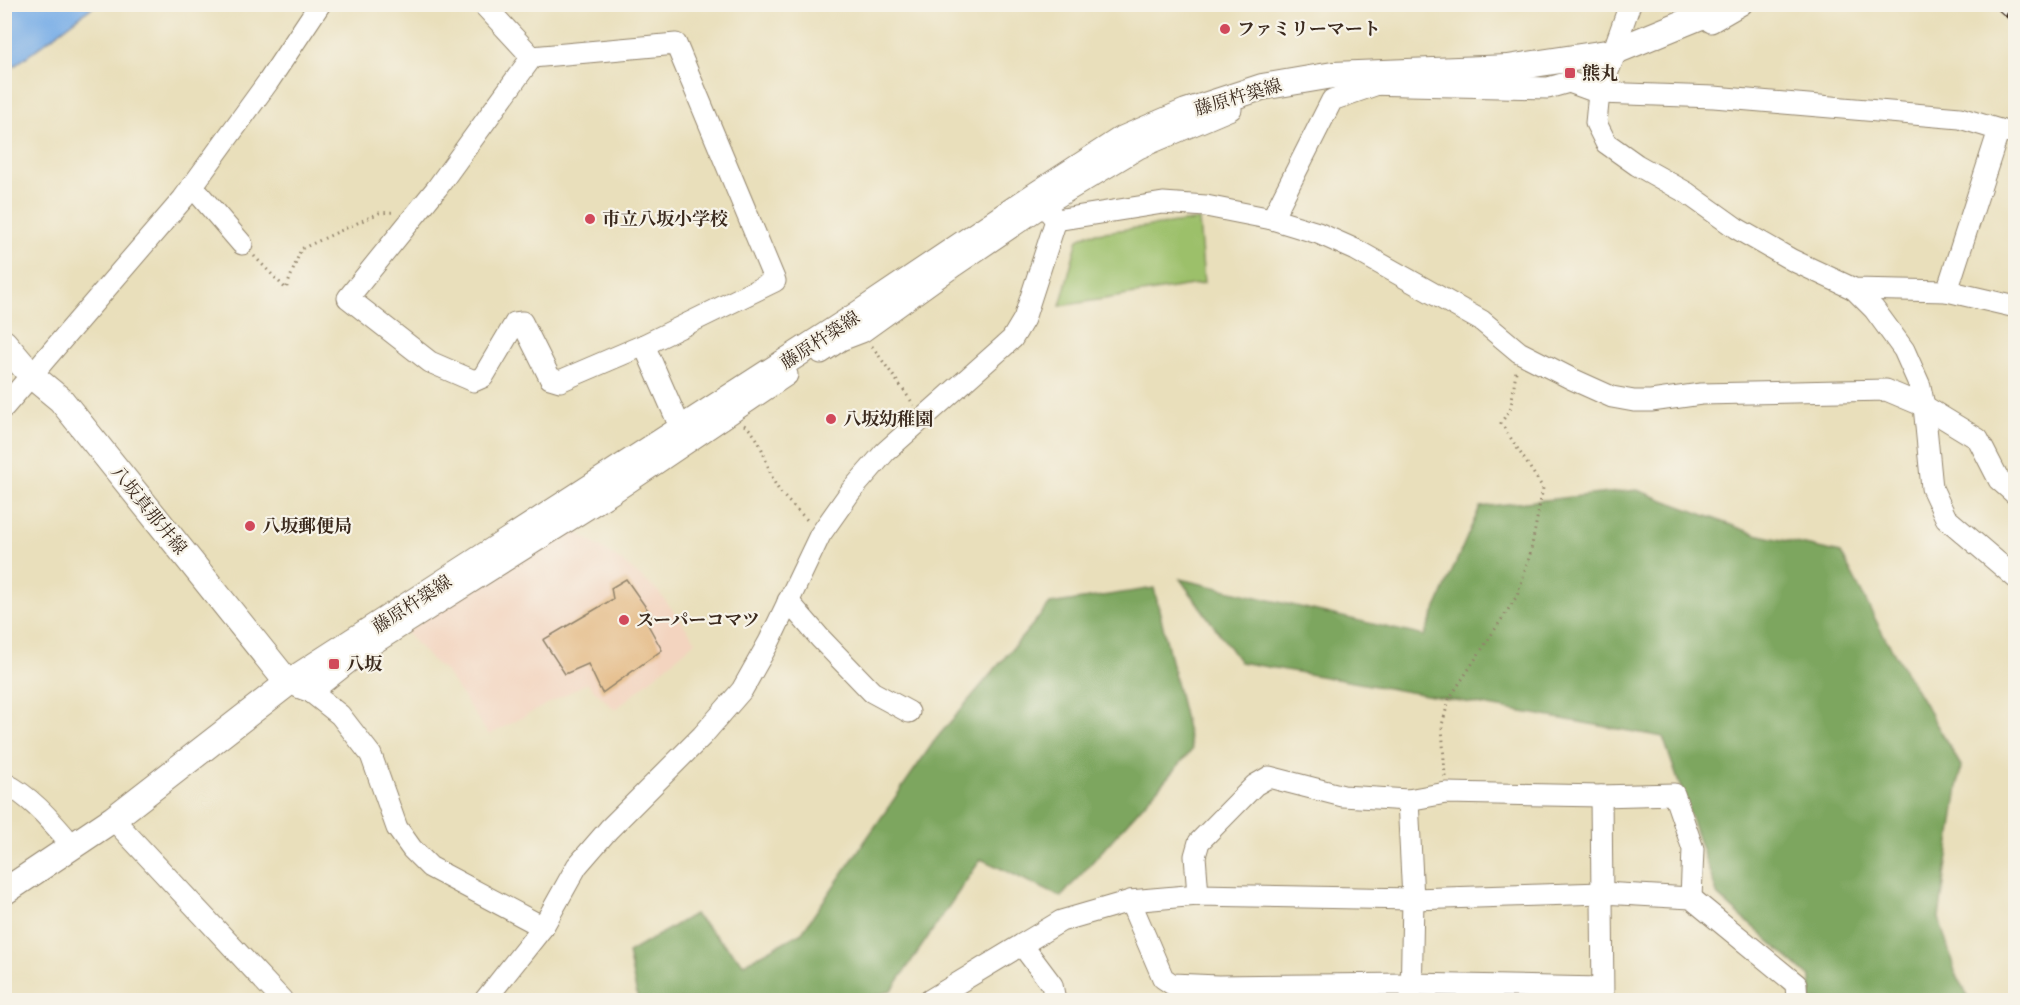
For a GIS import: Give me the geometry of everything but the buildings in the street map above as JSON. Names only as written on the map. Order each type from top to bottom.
[{"type":"main road","name":"藤原杵築線","points":[[4,892],[113,819],[300,687],[681,429],[850,320],[1044,207],[1121,140],[1186,112],[1262,87],[1333,75],[1508,68],[1613,56],[1723,4]]},
{"type":"main road","name":"八坂真那井線","points":[[4,343],[32,376],[62,400],[300,687]]},
{"type":"street","points":[[4,407],[192,186],[268,82],[320,4]]},
{"type":"street","points":[[483,4],[532,57]]},
{"type":"street","points":[[1630,4],[1599,93],[1596,123],[1606,143],[1637,165],[1687,193],[1736,228],[1792,260],[1854,289],[1874,309],[1904,350],[1920,386],[1932,488],[1946,518],[2016,578]]},
{"type":"street","points":[[1613,56],[1660,46],[1710,23],[1742,4]]},
{"type":"street","points":[[676,44],[775,281],[644,345],[561,381],[550,378],[522,322],[515,323],[483,376],[474,381],[430,362],[348,298],[437,188],[532,57],[676,44]]},
{"type":"street","points":[[543,927],[430,867],[412,849],[397,828],[371,755],[340,715],[300,687],[368,647],[614,492],[841,340],[862,332],[954,266],[1139,148],[1217,114],[1290,89],[1340,81],[1375,85],[1548,88],[1569,82],[1599,93],[1714,97],[1960,118],[2007,132],[1996,144],[1947,291]]},
{"type":"street","points":[[1272,219],[1332,100],[1375,85]]},
{"type":"street","points":[[192,186],[242,244]]},
{"type":"street","points":[[1044,207],[1163,203],[1206,206],[1272,219],[1318,233],[1356,250],[1482,321],[1519,352],[1572,380],[1612,397],[1651,401],[1701,394],[1886,390],[1924,406],[1978,439],[1999,480],[2016,495]]},
{"type":"street","points":[[485,1000],[543,927],[577,866],[609,829],[702,736],[742,690],[770,642],[820,535],[852,491],[885,452],[1012,339],[1024,319],[1044,207]]},
{"type":"street","points":[[1854,289],[1947,291],[2016,307]]},
{"type":"street","points":[[644,345],[681,429]]},
{"type":"street","points":[[788,601],[872,692],[909,712]]},
{"type":"street","points":[[1198,895],[1195,856],[1199,842],[1255,785],[1269,777],[1343,796],[1408,800],[1446,794],[1601,796],[1674,794],[1693,849],[1691,898]]},
{"type":"street","points":[[4,783],[27,798],[72,845]]},
{"type":"street","points":[[1130,901],[1163,978],[1172,984],[1218,993],[1602,994],[1601,796]]},
{"type":"street","points":[[1408,800],[1413,899],[1411,992]]},
{"type":"street","points":[[113,819],[282,1000]]},
{"type":"street","points":[[930,1000],[1061,921],[1130,901],[1198,895],[1413,899],[1602,893],[1691,898],[1796,984],[1797,1000]]},
{"type":"street","points":[[1022,945],[1052,985],[1055,1000]]},
{"type":"path","points":[[242,244],[286,289],[301,249],[379,213],[397,212]]},
{"type":"path","points":[[862,332],[923,417]]},
{"type":"path","points":[[1446,794],[1442,725],[1449,699],[1517,596],[1530,555],[1543,488],[1501,423],[1511,407],[1519,352]]},
{"type":"path","points":[[740,423],[751,430],[779,489],[820,535]]},
{"type":"shaded area","points":[[566,525],[624,563],[658,591],[696,641],[615,710],[587,683],[489,735],[445,671],[429,658],[406,632]]},
{"type":"green space","points":[[1199,220],[1204,283],[1060,306],[1078,239],[1088,234]]},
{"type":"green space","points":[[1637,490],[1755,534],[1841,553],[1883,634],[1961,766],[1939,918],[1957,978],[1971,1000],[1811,1000],[1811,978],[1718,896],[1663,737],[1240,662],[1180,579],[1424,636],[1480,507]]},
{"type":"green space","points":[[1154,588],[1192,750],[1061,897],[981,859],[892,990],[864,1000],[638,1000],[628,953],[694,914],[744,964],[802,932],[935,740],[1050,604]]},
{"type":"water","points":[[5,4],[95,4],[95,5],[5,73]]},
{"type":"railway","points":[[1996,4],[2016,22]]},
{"type":"place","name":"ファミリーマート","points":[[1225,29]]},
{"type":"place","name":"熊丸","points":[[1570,73]]},
{"type":"place","name":"市立八坂小学校","points":[[590,219]]},
{"type":"place","name":"八坂幼稚園","points":[[831,419]]},
{"type":"place","name":"八坂郵便局","points":[[250,526]]},
{"type":"place","name":"スーパーコマツ","points":[[624,620]]},
{"type":"place","name":"八坂","points":[[334,664]]}]
